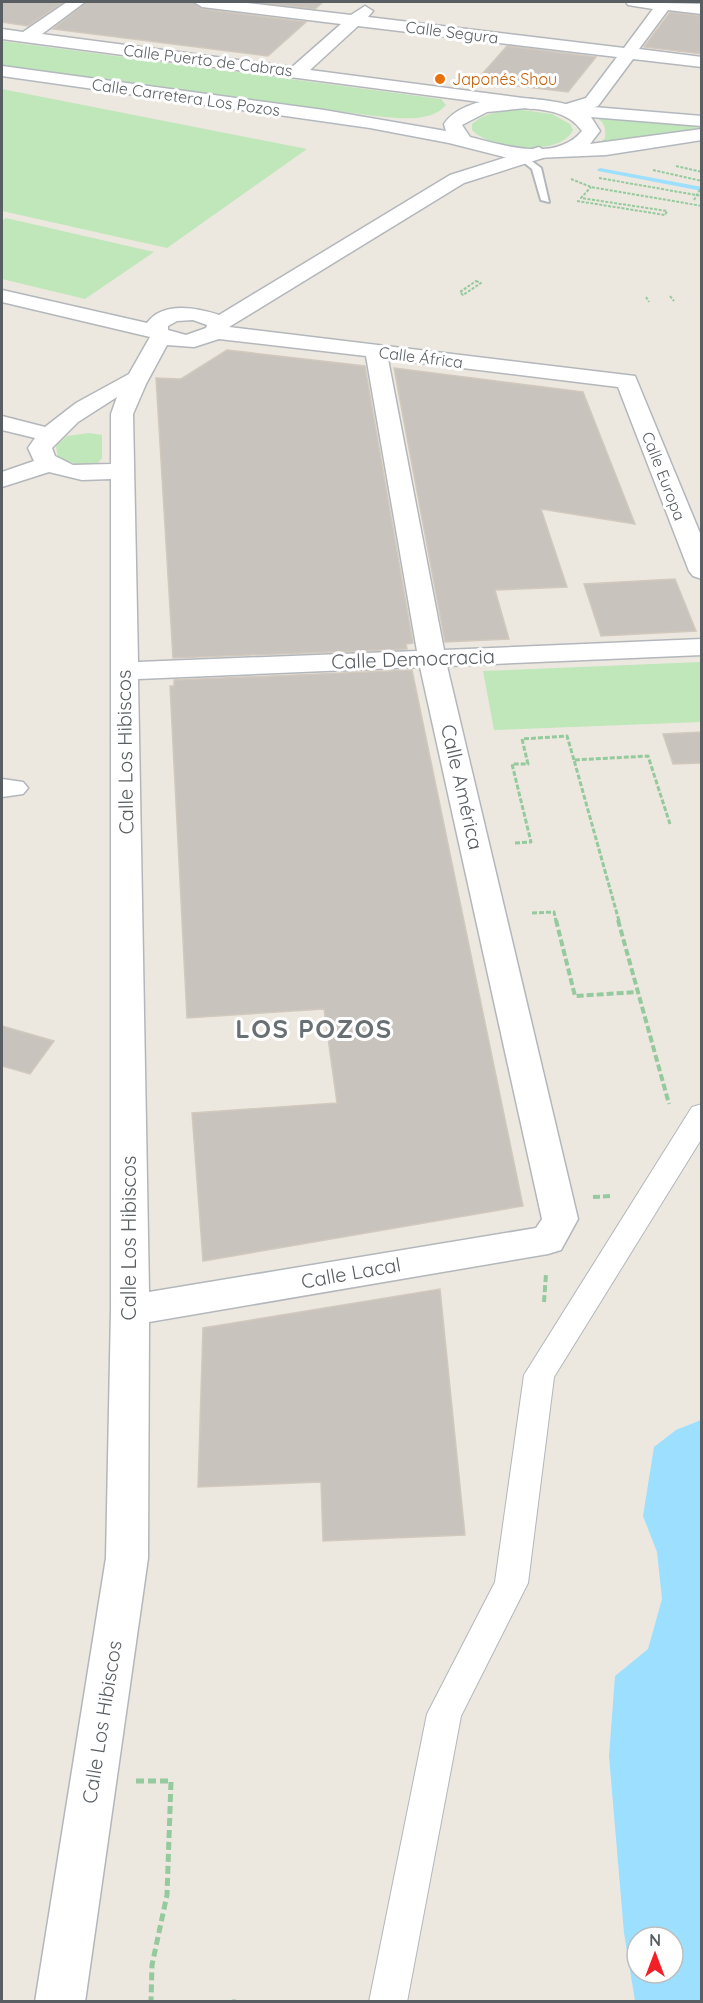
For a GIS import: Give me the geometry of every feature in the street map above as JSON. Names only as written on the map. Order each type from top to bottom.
[{"type":"street","points":[[27,37],[77,2]]},
{"type":"street","name":"Calle Segura","points":[[202,2],[702,62]]},
{"type":"street","points":[[309,31],[342,2]]},
{"type":"street","points":[[297,72],[375,2]]},
{"type":"street","points":[[634,2],[664,3],[702,9]]},
{"type":"street","points":[[566,110],[592,102],[664,3]]},
{"type":"street","name":"Calle Puerto de Cabras","points":[[2,34],[532,104]]},
{"type":"street","points":[[267,68],[284,54]]},
{"type":"street","name":"Calle Carretera Los Pozos","points":[[2,71],[370,123]]},
{"type":"street","name":"Calle Puerto de Cabras","points":[[414,87],[455,98],[463,114]]},
{"type":"street","points":[[370,123],[430,122],[496,104],[532,104],[566,110],[702,121]]},
{"type":"street","points":[[123,485],[111,490],[76,472],[50,464],[42,456],[40,448],[48,435],[115,387],[140,377],[194,341],[457,179],[581,142],[591,131],[588,123],[580,116],[566,110]]},
{"type":"street","points":[[463,114],[453,124],[455,133],[467,143]]},
{"type":"street","points":[[370,123],[531,158]]},
{"type":"street","points":[[560,150],[606,149],[702,134]]},
{"type":"street","points":[[457,179],[467,143]]},
{"type":"street","points":[[140,377],[160,329],[176,315],[195,314],[273,292]]},
{"type":"street","points":[[2,296],[100,319],[160,329],[176,340],[194,341]]},
{"type":"street","points":[[2,321],[28,302]]},
{"type":"street","points":[[195,314],[211,318],[216,329]]},
{"type":"street","name":"Calle África","points":[[216,329],[375,352],[627,381]]},
{"type":"street","name":"Calle América","points":[[375,352],[432,658],[558,1210]]},
{"type":"street","name":"Calle Los Hibiscos","points":[[60,2001],[127,1558],[130,1310],[122,414],[130,389],[140,377]]},
{"type":"street","name":"Calle Europa","points":[[627,381],[702,570]]},
{"type":"street","points":[[2,423],[48,435]]},
{"type":"street","points":[[2,480],[50,464]]},
{"type":"street","points":[[76,472],[93,473],[123,485]]},
{"type":"street","name":"Calle Democracia","points":[[124,670],[702,647]]},
{"type":"street","points":[[388,2001],[444,1713],[511,1583],[539,1375],[702,1114]]},
{"type":"street","name":"Calle Lacal","points":[[130,1310],[548,1240],[558,1210]]},
{"type":"lane","points":[[531,158],[546,200]]},
{"type":"path","points":[[531,158],[591,186],[702,206]]},
{"type":"path","points":[[594,177],[702,196]]},
{"type":"path","points":[[577,201],[665,215],[667,211],[581,198],[591,186]]},
{"type":"path","points":[[691,204],[702,186]]},
{"type":"path","points":[[476,281],[481,283],[463,295],[460,292],[476,281]]},
{"type":"path","points":[[670,296],[674,302]]},
{"type":"path","points":[[646,297],[649,302]]},
{"type":"path","points":[[515,843],[531,842],[512,764],[528,764],[522,739],[567,736],[681,1150]]},
{"type":"path","points":[[574,760],[648,756],[670,824]]},
{"type":"path","points":[[532,913],[554,912],[575,996],[638,992]]},
{"type":"path","points":[[558,1210],[632,1194],[649,1196]]},
{"type":"path","points":[[152,2001],[152,1965],[167,1895],[171,1781]]},
{"type":"green space","points":[[2,41],[441,99],[446,105],[430,115],[409,118],[387,117],[2,65]]},
{"type":"green space","points":[[2,89],[307,149],[167,248],[2,211]]},
{"type":"green space","points":[[522,110],[552,114],[570,124],[573,130],[566,139],[555,144],[525,148],[494,142],[481,137],[472,130],[472,124],[483,116]]},
{"type":"green space","points":[[596,116],[701,127],[701,129],[597,145],[605,138],[605,128]]},
{"type":"green space","points":[[6,218],[154,252],[85,299],[2,279],[2,221]]},
{"type":"green space","points":[[89,433],[102,435],[102,458],[98,463],[79,465],[58,458],[56,446],[67,436]]},
{"type":"green space","points":[[701,662],[701,722],[494,730],[483,671]]},
{"type":"water","points":[[701,1420],[701,2001],[635,2001],[632,1985],[685,1985],[685,1925],[625,1925],[625,1939],[624,1933],[609,1756],[615,1676],[648,1649],[662,1599],[657,1552],[643,1516],[654,1447],[676,1430]]},
{"type":"building","points":[[2,2],[64,2],[28,26],[2,22]]},
{"type":"building","points":[[87,2],[192,2],[202,9],[306,22],[268,56],[53,29]]},
{"type":"building","points":[[253,2],[323,2],[315,9]]},
{"type":"building","points":[[670,12],[702,16],[702,54],[644,47]]},
{"type":"building","points":[[507,46],[596,57],[568,92],[476,81]]},
{"type":"building","points":[[227,350],[365,366],[413,643],[406,644],[407,649],[173,658],[156,378],[181,379]]},
{"type":"building","points":[[394,368],[583,392],[635,524],[541,509],[567,587],[495,590],[509,639],[445,642]]},
{"type":"building","points":[[675,579],[696,631],[601,636],[584,584]]},
{"type":"building","points":[[412,670],[523,1206],[203,1261],[192,1113],[337,1103],[324,1009],[187,1018],[170,686],[174,686],[174,680]]},
{"type":"building","points":[[702,732],[702,763],[673,764],[663,734]]},
{"type":"building","points":[[2,1026],[54,1041],[30,1074],[2,1066]]},
{"type":"building","points":[[440,1289],[465,1535],[323,1541],[321,1482],[198,1487],[203,1328]]},
{"type":"waterway","points":[[600,170],[702,189]]},
{"type":"place","name":"Japonés Shou","points":[[440,79]]},
{"type":"district","name":"LOS POZOS","points":[[314,1029]]}]
